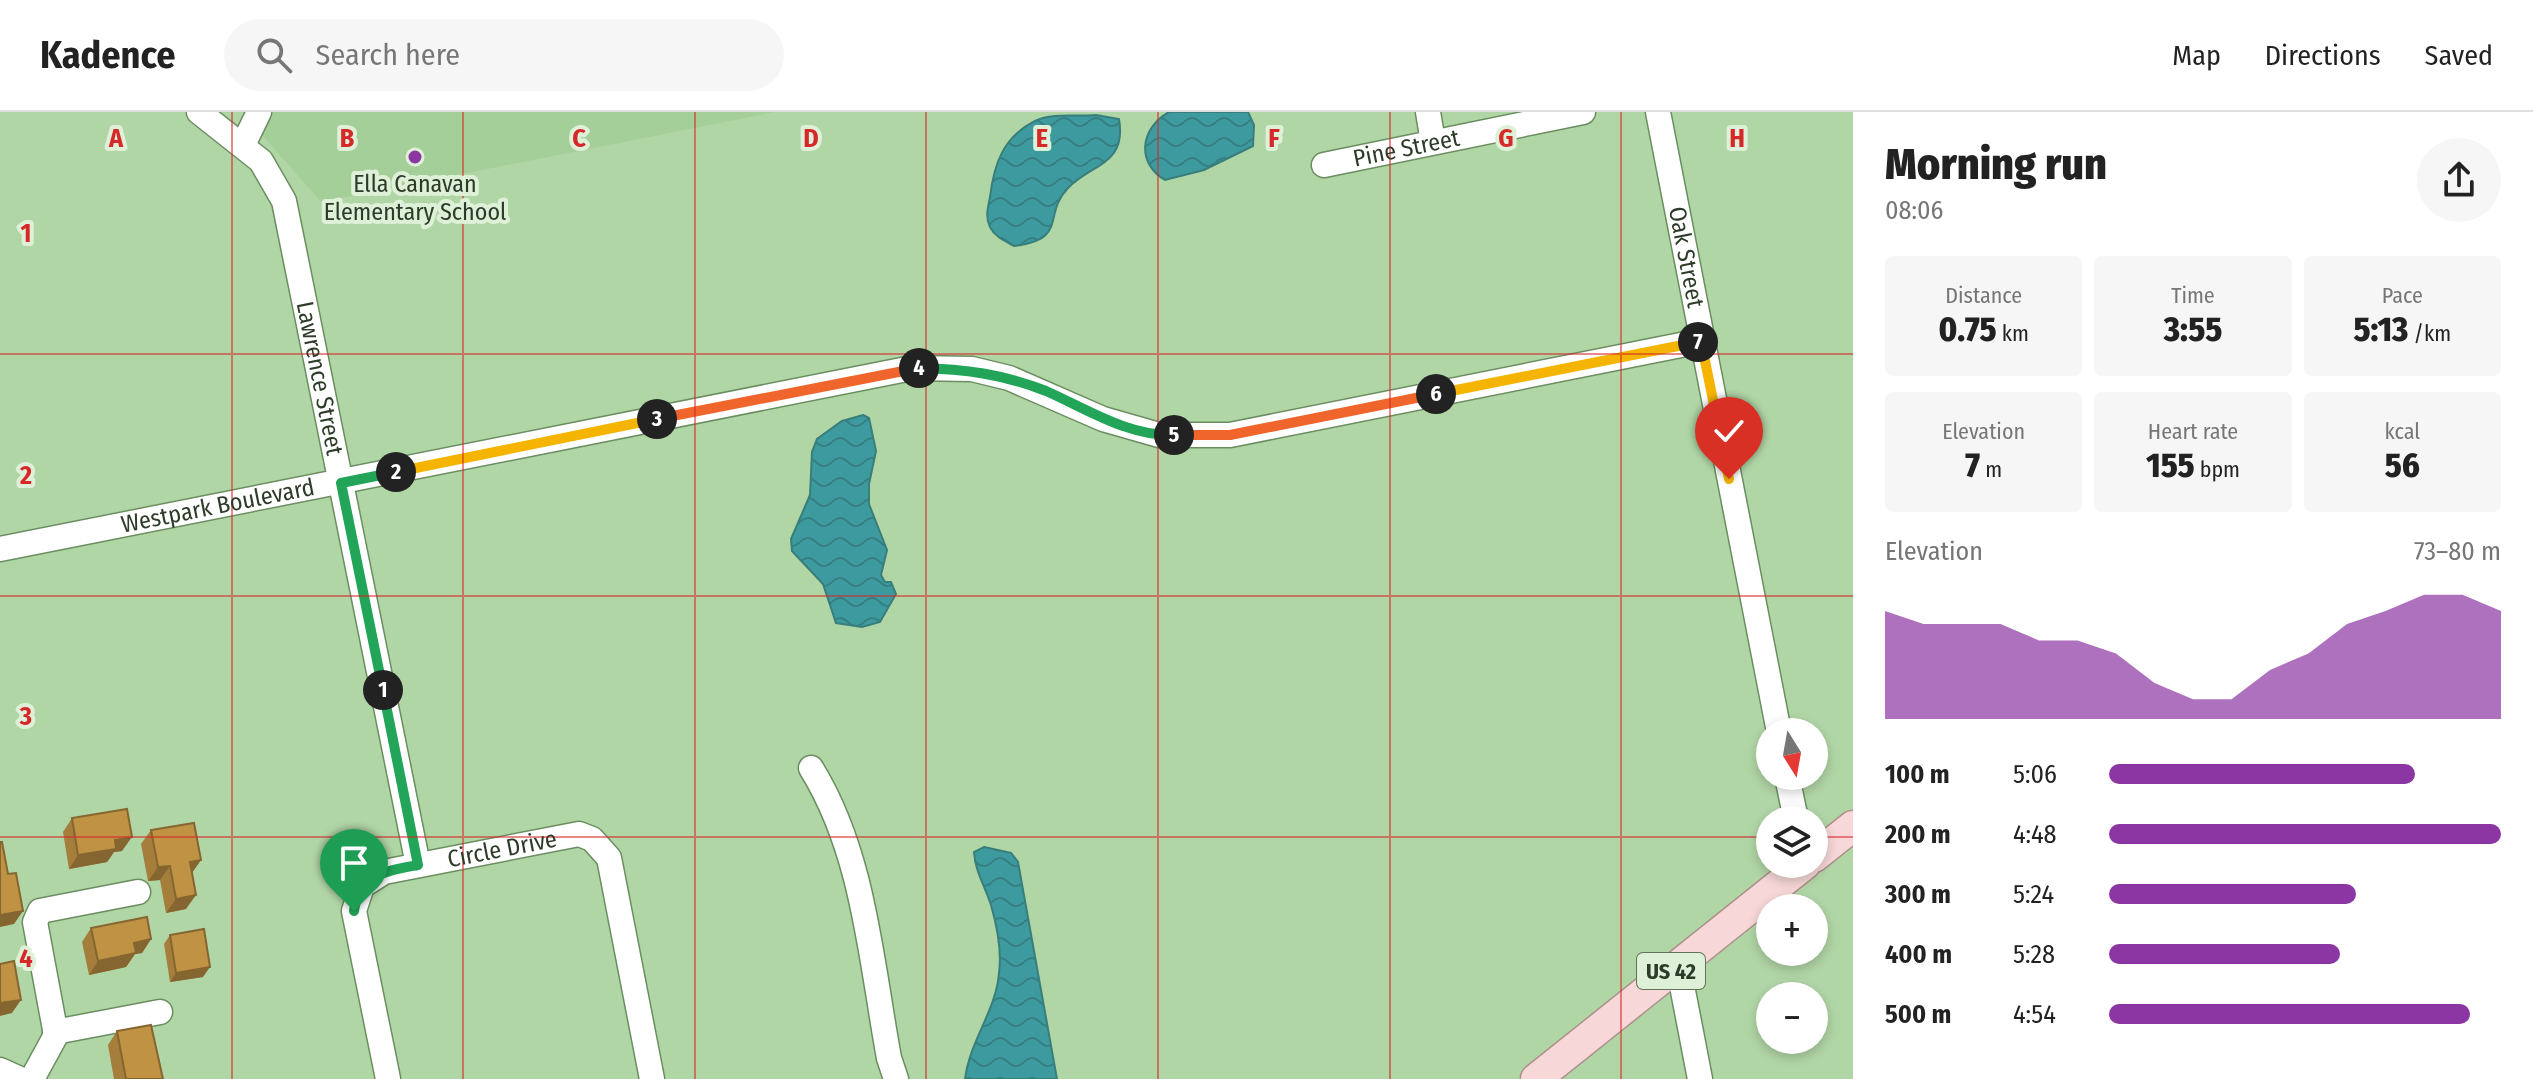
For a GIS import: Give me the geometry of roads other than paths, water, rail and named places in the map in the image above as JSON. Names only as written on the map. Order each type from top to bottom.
[{"type":"main road","points":[[1828,846],[1853,826]]},
{"type":"main road","name":"US 42","points":[[1536,1079],[1787,878]]},
{"type":"street","name":"Lawrence Street","points":[[199,112],[243,145],[274,179],[284,201],[418,865]]},
{"type":"street","points":[[243,145],[259,112]]},
{"type":"street","points":[[1428,112],[1433,142]]},
{"type":"street","name":"Pine Street","points":[[1324,165],[1583,112]]},
{"type":"street","name":"Oak Street","points":[[1658,112],[1776,718]]},
{"type":"street","name":"Westpark Boulevard","points":[[0,549],[912,368],[972,369],[1009,378],[1103,419],[1159,435],[1230,435],[1701,341]]},
{"type":"street","points":[[811,768],[830,799],[856,877],[889,1058],[896,1079]]},
{"type":"street","name":"Circle Drive","points":[[388,1079],[354,911],[356,898],[371,878],[418,865],[579,834],[602,847],[609,858],[652,1079]]},
{"type":"street","points":[[32,1079],[55,1032],[35,922],[40,911],[138,892]]},
{"type":"street","points":[[1678,965],[1700,1079]]},
{"type":"street","points":[[55,1032],[160,1012]]},
{"type":"street","points":[[0,1070],[20,1079]]},
{"type":"water","points":[[1169,112],[1248,112],[1254,125],[1253,146],[1204,170],[1165,180],[1149,164],[1145,146],[1152,127]]},
{"type":"water","points":[[1096,115],[1119,119],[1118,146],[1113,154],[1068,188],[1060,198],[1048,232],[1042,238],[1014,246],[997,236],[990,227],[987,212],[994,173],[1008,143],[1024,128],[1042,118]]},
{"type":"water","points":[[863,415],[869,418],[876,451],[869,484],[869,504],[887,550],[881,575],[885,582],[891,582],[896,594],[880,622],[862,627],[836,623],[823,584],[792,551],[791,539],[810,495],[812,452],[817,439],[842,421]]},
{"type":"water","points":[[984,847],[1011,853],[1018,862],[1057,1079],[965,1079],[972,1051],[997,987],[1000,965],[995,921],[974,852]]},
{"type":"place","name":"Ella Canavan Elementary School","points":[[415,157]]}]
